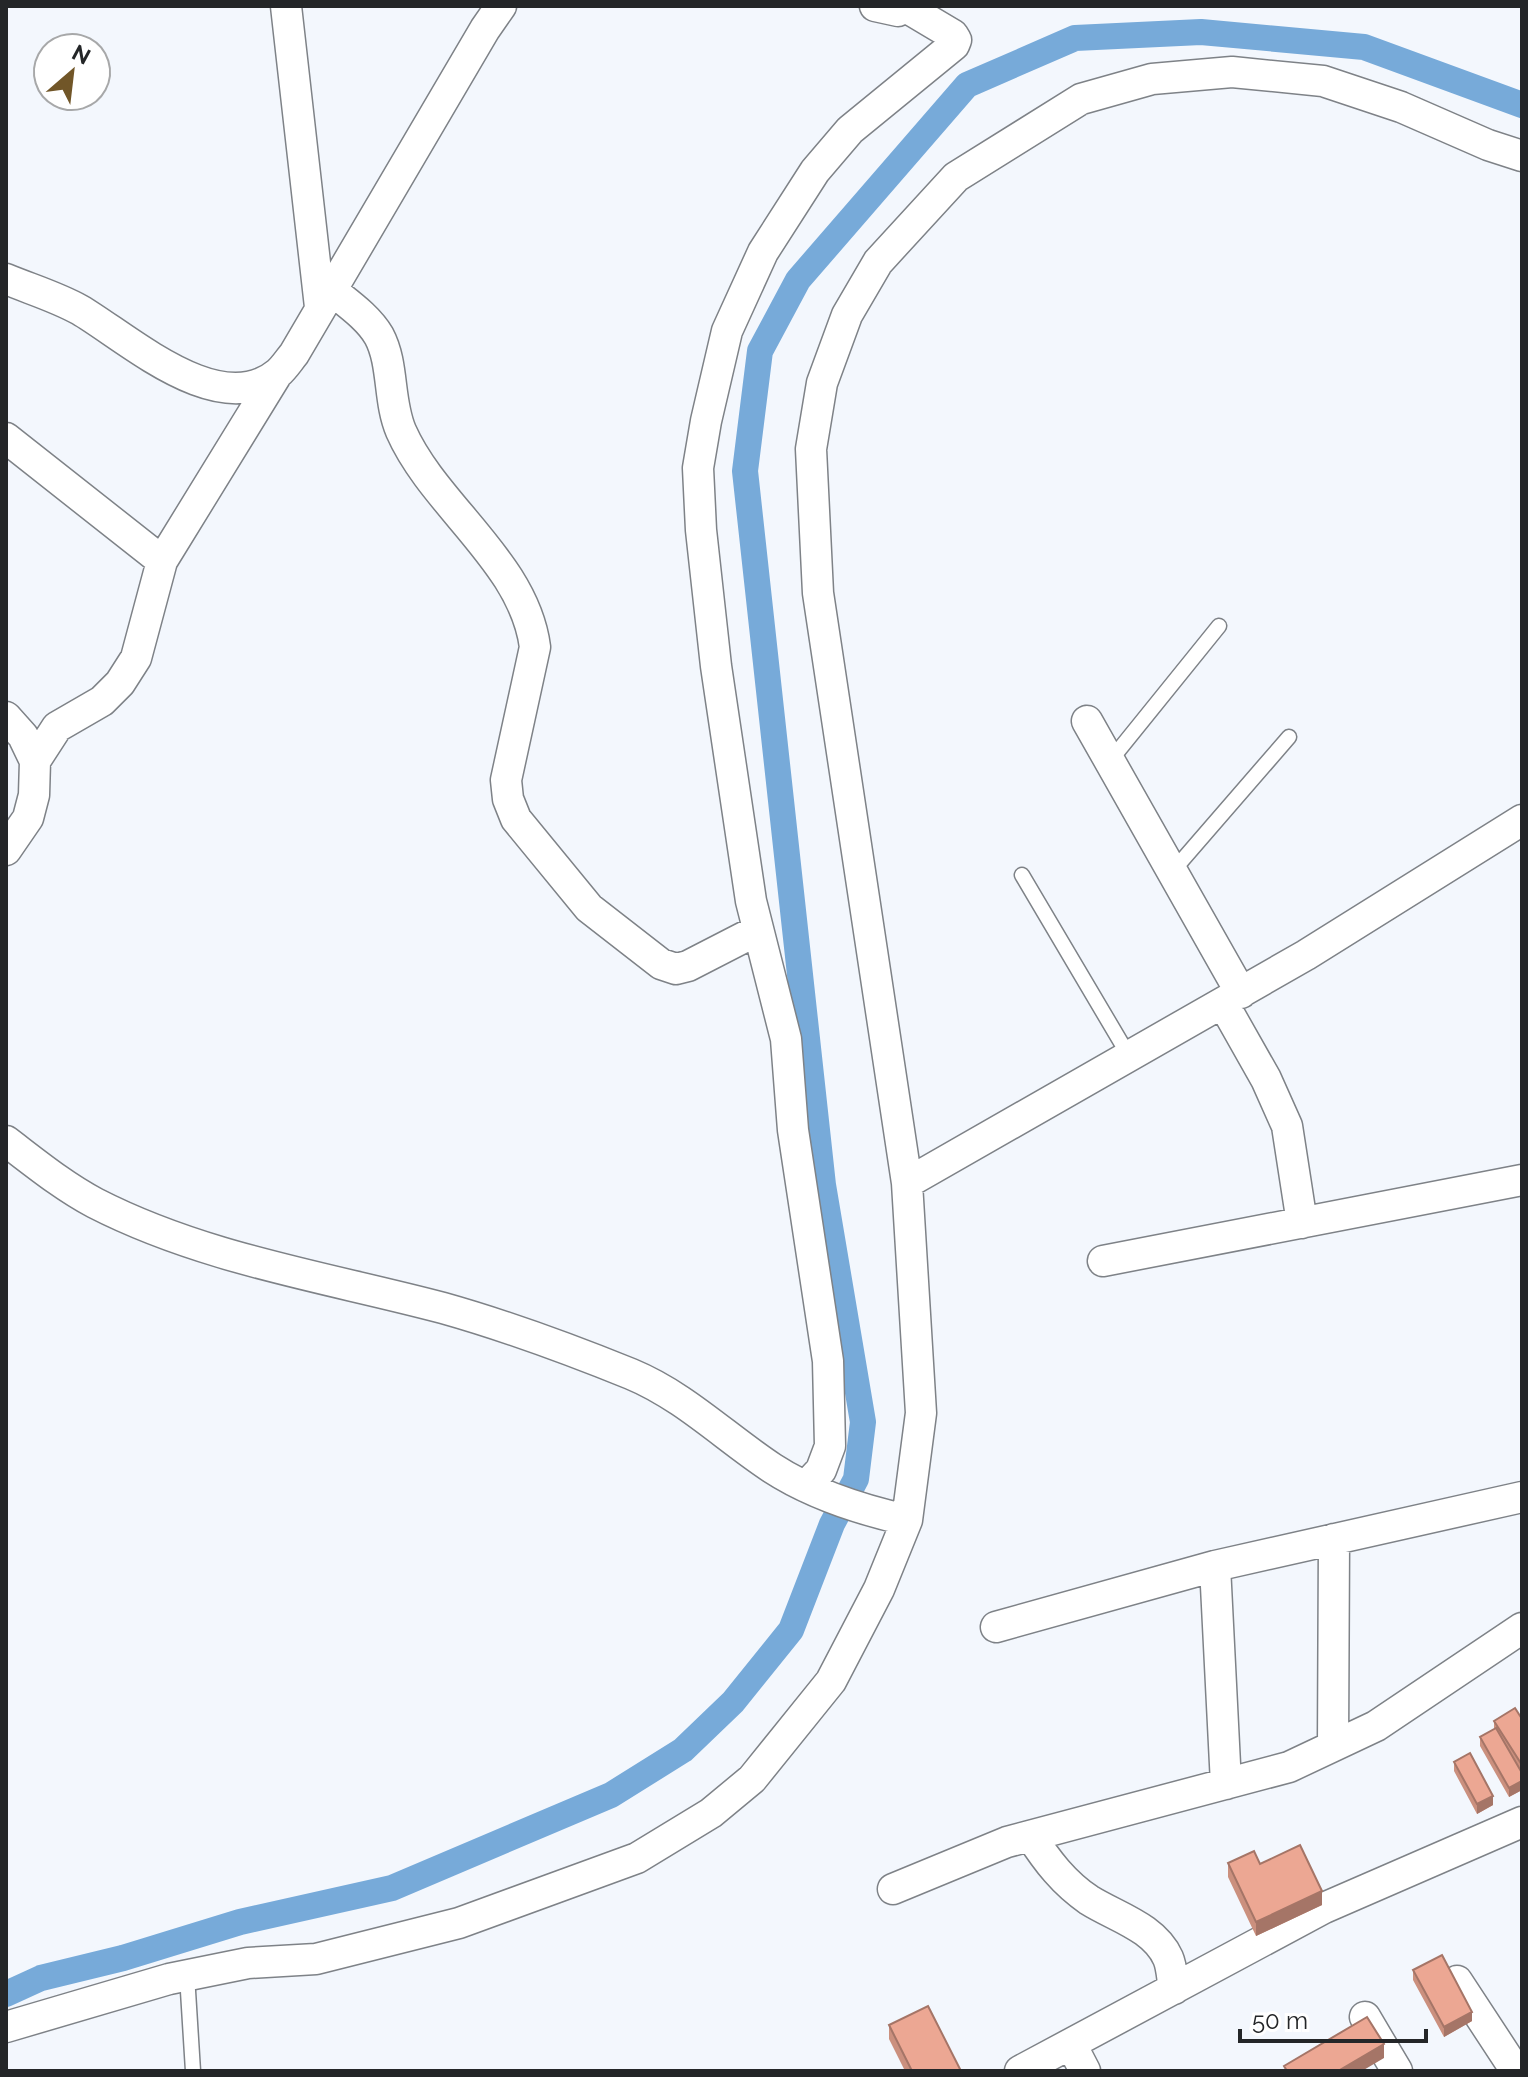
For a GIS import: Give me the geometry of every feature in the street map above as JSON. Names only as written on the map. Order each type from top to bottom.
[{"type":"street","points":[[286,6],[325,298]]},
{"type":"street","points":[[35,761],[57,727],[102,701],[120,683],[136,658],[162,561],[277,374],[294,354],[501,6]]},
{"type":"street","points":[[814,1490],[830,1446],[828,1361],[793,1130],[786,1039],[758,930],[716,666],[701,530],[698,468],[727,331],[763,252],[815,171],[850,130],[954,45],[956,40],[953,35],[906,7],[898,11],[875,6]]},
{"type":"street","points":[[6,2027],[187,1975],[248,1963],[316,1959],[459,1923],[637,1858],[711,1813],[752,1779],[831,1681],[879,1589],[921,1413],[907,1183],[818,593],[811,449],[822,383],[847,315],[878,262],[956,177],[1081,99],[1152,79],[1232,72],[1323,81],[1401,107],[1488,145],[1522,156]]},
{"type":"street","points":[[6,279],[77,308],[204,384],[242,388],[277,374]]},
{"type":"street","points":[[325,298],[367,320],[378,335],[385,350],[400,429],[421,466],[481,542],[519,597],[532,628],[535,647],[506,780],[508,799],[516,819],[589,908],[661,964],[676,969],[688,966],[758,930]]},
{"type":"street","points":[[6,438],[162,561]]},
{"type":"street","points":[[6,717],[23,736],[35,761],[34,795],[28,818],[6,850]]},
{"type":"street","points":[[1087,721],[1172,872],[1232,998],[1287,1126],[1302,1223]]},
{"type":"street","points":[[907,1183],[1306,955],[1522,820]]},
{"type":"street","points":[[6,1141],[94,1202],[148,1226],[239,1257],[327,1282],[442,1308],[541,1338],[636,1376],[686,1404],[774,1469],[814,1490],[897,1518]]},
{"type":"street","points":[[1103,1261],[1522,1180]]},
{"type":"street","points":[[996,1627],[1215,1566],[1522,1497]]},
{"type":"street","points":[[1333,1746],[1334,1539]]},
{"type":"street","points":[[1215,1566],[1226,1784]]},
{"type":"street","points":[[893,1889],[1007,1842],[1289,1767],[1376,1726],[1522,1628]]},
{"type":"street","points":[[1020,2071],[1324,1908],[1519,1829]]},
{"type":"street","points":[[1031,1836],[1047,1863],[1088,1899],[1157,1941],[1169,1960],[1174,1989]]},
{"type":"street","points":[[1457,1981],[1516,2071]]},
{"type":"street","points":[[1365,2017],[1397,2071]]},
{"type":"street","points":[[1071,2044],[1085,2071]]},
{"type":"lane","points":[[1110,761],[1219,626]]},
{"type":"lane","points":[[1172,872],[1289,737]]},
{"type":"lane","points":[[1022,875],[1129,1056]]},
{"type":"lane","points":[[187,1975],[193,2071]]},
{"type":"building","points":[[1515,1708],[1522,1719],[1522,1765],[1494,1721]]},
{"type":"building","points":[[1496,1728],[1522,1773],[1522,1781],[1509,1788],[1480,1737]]},
{"type":"building","points":[[1470,1753],[1493,1796],[1477,1804],[1454,1762]]},
{"type":"building","points":[[1300,1845],[1322,1891],[1256,1922],[1228,1863],[1254,1851],[1260,1864]]},
{"type":"building","points":[[1442,1955],[1472,2012],[1444,2027],[1413,1970]]},
{"type":"building","points":[[928,2006],[961,2071],[912,2071],[889,2025]]},
{"type":"building","points":[[1367,2017],[1384,2044],[1338,2071],[1287,2071],[1284,2066]]},
{"type":"waterway","points":[[6,1994],[41,1978],[123,1958],[240,1922],[392,1888],[611,1795],[683,1750],[733,1702],[791,1630],[832,1524],[856,1479],[863,1422],[823,1185],[745,471],[760,351],[798,280],[967,85],[1075,38],[1201,32],[1364,47],[1522,105]]}]
